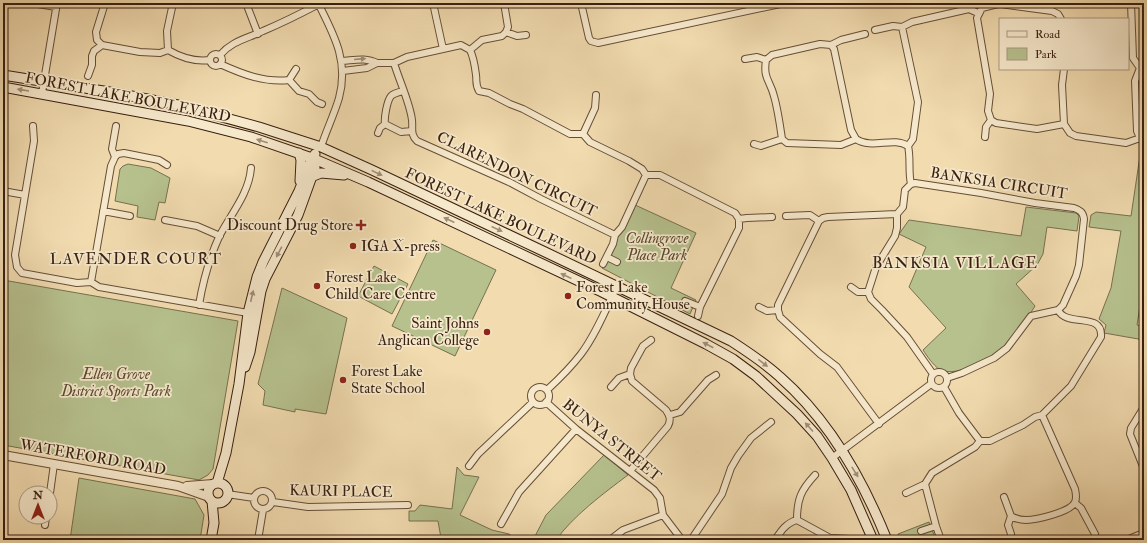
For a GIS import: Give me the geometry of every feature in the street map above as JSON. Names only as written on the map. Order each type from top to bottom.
[{"type":"main road","name":"FOREST LAKE BOULEVARD","points":[[3,75],[116,93],[196,109],[321,147],[731,341],[758,359],[780,377],[796,392],[829,432],[860,479],[876,512],[887,540]]},
{"type":"main road","name":"FOREST LAKE BOULEVARD","points":[[3,87],[188,121],[244,135],[299,153],[356,176],[612,297],[706,344],[733,359],[756,376],[797,414],[817,436],[851,490],[873,540]]},
{"type":"main road","points":[[214,523],[208,491],[215,484],[226,453],[252,314],[252,295],[260,270],[321,147]]},
{"type":"main road","points":[[299,153],[301,163],[299,191]]},
{"type":"main road","points":[[252,314],[265,279],[298,215],[311,177],[315,159]]},
{"type":"main road","points":[[311,177],[321,173],[356,176]]},
{"type":"main road","points":[[210,540],[214,523],[226,494],[226,453]]},
{"type":"main road","points":[[215,484],[221,483],[226,494]]},
{"type":"main road","points":[[210,499],[219,502],[226,494]]},
{"type":"street","points":[[32,3],[57,5],[42,93]]},
{"type":"street","points":[[105,3],[96,32],[98,40],[102,45],[140,52],[160,53],[168,50]]},
{"type":"street","points":[[168,50],[167,31],[173,3]]},
{"type":"street","points":[[246,3],[258,34]]},
{"type":"street","points":[[210,60],[213,55],[220,55],[233,43],[258,34],[318,3],[336,40],[342,61],[343,71],[339,98],[321,147]]},
{"type":"street","points":[[433,3],[443,49]]},
{"type":"street","points":[[470,50],[482,40],[502,36],[506,32],[508,27],[504,3]]},
{"type":"street","points":[[581,3],[588,35],[591,41],[598,43],[784,3]]},
{"type":"street","points":[[1064,70],[1062,85],[1064,124],[1070,133],[1076,136],[1126,143],[1142,140],[1137,131],[1135,81],[1142,69],[1133,58],[1131,3]]},
{"type":"street","points":[[1060,18],[1058,14],[1052,11],[1000,4],[982,8],[978,13],[977,22],[990,94],[988,111],[991,120],[996,123],[1037,129],[1064,124]]},
{"type":"street","points":[[875,30],[893,26],[902,27],[912,22],[969,9],[978,13]]},
{"type":"street","points":[[902,27],[918,95],[914,140],[908,146]]},
{"type":"street","points":[[506,32],[518,36],[526,35]]},
{"type":"street","points":[[856,139],[841,145],[787,143],[782,139],[774,94],[766,78],[764,69],[766,60],[772,55],[820,44],[831,45],[841,40],[865,34]]},
{"type":"street","points":[[88,76],[92,65],[92,56],[94,51],[102,45]]},
{"type":"street","points":[[343,71],[367,68],[378,63],[394,63],[406,57],[461,45],[470,50],[473,55],[476,85],[479,91],[489,93],[510,104],[524,109],[570,134],[583,134],[590,142],[629,161],[642,169],[646,175]]},
{"type":"street","points":[[831,45],[834,49],[851,130],[856,139],[866,144],[898,142],[904,143],[908,146],[910,154],[909,174],[911,184]]},
{"type":"street","points":[[168,50],[176,55],[201,61],[210,60]]},
{"type":"street","points":[[220,55],[222,58],[220,64]]},
{"type":"street","points":[[745,59],[757,57],[766,60]]},
{"type":"street","points":[[342,61],[370,59],[378,63]]},
{"type":"street","points":[[210,60],[211,64],[215,66],[220,64],[265,80],[289,80]]},
{"type":"street","points":[[385,124],[401,132],[412,132],[412,120],[408,103],[394,63]]},
{"type":"street","points":[[289,80],[296,69]]},
{"type":"street","points":[[289,80],[299,91],[309,94],[317,102],[322,104]]},
{"type":"street","points":[[385,124],[384,119],[390,98],[395,93],[403,91]]},
{"type":"street","points":[[583,134],[595,108],[596,95]]},
{"type":"street","points":[[985,137],[986,127],[991,120]]},
{"type":"street","points":[[378,133],[380,128],[385,124]]},
{"type":"street","points":[[33,126],[34,141],[15,255],[15,262],[19,270],[25,274],[40,277],[77,283],[92,282],[99,287],[252,314]]},
{"type":"street","points":[[92,282],[103,211],[114,157],[112,149],[116,126]]},
{"type":"street","name":"CLARENDON CIRCUIT","points":[[412,132],[413,137],[417,141],[509,182],[615,235]]},
{"type":"street","points":[[754,144],[761,146],[782,139]]},
{"type":"street","points":[[114,157],[118,154],[124,153],[159,160],[167,165]]},
{"type":"street","points":[[199,305],[207,267],[220,236],[249,182],[251,168]]},
{"type":"street","points":[[603,264],[613,244],[615,235],[622,228],[646,175]]},
{"type":"street","points":[[646,175],[660,175],[735,213],[739,219],[739,228],[700,307],[698,316]]},
{"type":"street","name":"BANKSIA CIRCUIT","points":[[868,292],[876,267],[895,236],[897,228],[897,214],[903,207],[905,190],[911,184],[981,193],[1008,199],[1074,208],[1079,210],[1083,214],[1084,219],[1079,264],[1076,276],[1064,305],[1058,310]]},
{"type":"street","points":[[3,191],[25,195]]},
{"type":"street","points":[[103,211],[130,216]]},
{"type":"street","points":[[879,424],[837,367],[820,354],[780,317],[778,305],[819,221],[828,217],[897,214]]},
{"type":"street","points":[[786,216],[810,215],[819,221]]},
{"type":"street","points":[[739,219],[772,217]]},
{"type":"street","points":[[165,220],[197,226],[220,236]]},
{"type":"street","points":[[607,257],[617,262]]},
{"type":"street","points":[[546,390],[582,353],[596,330],[617,286]]},
{"type":"street","points":[[851,288],[858,292],[868,292],[871,299],[907,337],[934,374]]},
{"type":"street","points":[[686,302],[700,307]]},
{"type":"street","points":[[759,308],[767,311],[778,310]]},
{"type":"street","points":[[906,493],[925,484],[932,473],[975,447],[980,441],[990,440],[1023,425],[1035,417],[1042,415],[1071,386],[1101,337],[1101,331],[1094,322],[1065,318],[1060,315],[1058,310],[1032,316],[1007,348],[994,358],[948,378]]},
{"type":"street","points":[[630,471],[668,426],[670,421],[670,415],[666,410],[632,380],[630,374],[631,368],[643,346],[651,340]]},
{"type":"street","points":[[832,458],[931,384],[931,379],[934,374],[937,372],[942,372],[948,378]]},
{"type":"street","points":[[611,387],[619,378],[630,374]]},
{"type":"street","points":[[670,415],[680,412],[708,380],[716,375]]},
{"type":"street","points":[[931,384],[935,388],[939,389],[944,387],[948,382],[948,378]]},
{"type":"street","points":[[541,387],[546,390],[549,396],[546,402],[540,405],[533,402],[531,394],[534,389],[541,387]]},
{"type":"street","points":[[944,387],[958,413],[980,441]]},
{"type":"street","points":[[469,466],[478,454],[533,402]]},
{"type":"street","name":"BUNYA STREET","points":[[546,402],[576,429],[654,490],[660,498],[663,515],[683,540],[691,540]]},
{"type":"street","points":[[1144,407],[1131,428],[1130,434],[1144,469]]},
{"type":"street","points":[[1004,497],[1011,516],[1017,520],[1027,520],[1059,513],[1070,509],[1075,503],[1075,490],[1042,415]]},
{"type":"street","points":[[691,540],[722,494],[731,468],[738,456],[751,438],[771,422]]},
{"type":"street","points":[[501,524],[519,492],[576,429]]},
{"type":"street","name":"WATERFORD ROAD","points":[[3,455],[178,486],[215,484]]},
{"type":"street","points":[[51,485],[54,464]]},
{"type":"street","points":[[797,520],[798,500],[802,490],[815,475]]},
{"type":"street","points":[[925,484],[941,540]]},
{"type":"street","name":"WATERFORD ROAD","points":[[178,486],[210,499]]},
{"type":"street","points":[[263,491],[269,493],[273,502],[270,508],[263,510],[256,507],[254,498],[257,493],[263,491]]},
{"type":"street","points":[[226,494],[254,498]]},
{"type":"street","name":"KAURI PLACE","points":[[273,502],[308,507],[408,505]]},
{"type":"street","points":[[1075,503],[1082,508],[1095,534]]},
{"type":"street","points":[[258,540],[263,510]]},
{"type":"street","points":[[610,540],[623,530],[663,515]]},
{"type":"street","points":[[1011,516],[1008,525],[1011,534]]},
{"type":"street","points":[[775,540],[783,527],[792,521],[797,520],[830,538],[850,539]]},
{"type":"street","points":[[921,531],[936,526]]},
{"type":"street","points":[[1128,540],[1144,534]]},
{"type":"street","points":[[1140,540],[1144,539]]},
{"type":"green space","points":[[1141,149],[1144,149],[1144,281],[1137,325],[1144,327],[1144,340],[1104,333],[1106,325],[1099,319],[1111,288],[1121,231],[1089,227],[1091,215],[1096,212],[1131,216]]},
{"type":"green space","points":[[128,164],[151,168],[170,178],[165,203],[159,202],[155,220],[137,217],[138,206],[115,201],[120,169]]},
{"type":"green space","name":"Collingrove Place Park","points":[[633,204],[696,233],[671,288],[696,300],[690,314],[602,268]]},
{"type":"green space","points":[[1026,207],[1076,213],[1079,216],[1077,231],[1047,227],[1043,254],[1037,265],[1016,284],[1035,306],[1021,328],[1006,345],[998,352],[978,364],[967,368],[957,371],[939,369],[932,363],[923,350],[946,328],[909,287],[926,247],[899,234],[909,220],[1021,236]]},
{"type":"green space","points":[[433,240],[496,270],[455,356],[392,326]]},
{"type":"green space","points":[[374,266],[408,284],[392,314],[358,296]]},
{"type":"green space","name":"Ellen Grove District Sports Park","points":[[3,280],[238,321],[213,469],[208,475],[199,480],[3,445]]},
{"type":"green space","points":[[282,288],[347,318],[326,414],[295,409],[295,412],[263,405],[265,391],[258,384]]},
{"type":"green space","points":[[604,455],[628,475],[599,497],[571,522],[556,540],[533,540],[546,515]]},
{"type":"green space","points":[[457,467],[464,475],[479,477],[460,515],[492,530],[509,534],[517,540],[440,540],[441,538],[438,521],[409,521],[409,511],[415,511],[420,505],[452,509]]},
{"type":"green space","points":[[79,478],[195,499],[204,515],[200,540],[70,540]]},
{"type":"green space","points":[[929,522],[936,540],[900,540],[898,534]]},
{"type":"place","name":"Discount Drug Store","points":[[361,225]]},
{"type":"place","name":"IGA X-press","points":[[353,246]]},
{"type":"place","name":"Forest Lake Child Care Centre","points":[[317,286]]},
{"type":"place","name":"Forest Lake Community House","points":[[568,296]]},
{"type":"place","name":"Saint Johns Anglican College","points":[[487,332]]},
{"type":"place","name":"Forest Lake State School","points":[[343,380]]},
{"type":"district","name":"LAVENDER COURT","points":[[136,258]]},
{"type":"district","name":"BANKSIA VILLAGE","points":[[955,262]]}]
